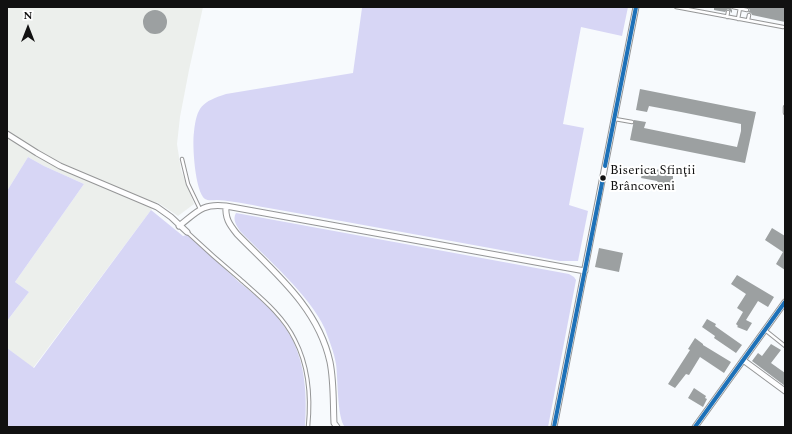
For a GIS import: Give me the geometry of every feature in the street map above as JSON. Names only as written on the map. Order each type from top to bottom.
[{"type":"street","points":[[554,427],[636,7]]},
{"type":"street","points":[[7,134],[60,166],[157,207],[187,232]]},
{"type":"street","points":[[179,226],[200,209],[211,205],[226,206],[585,271]]},
{"type":"street","points":[[226,206],[226,218],[233,229],[292,289],[316,322],[330,362],[334,423],[337,427]]},
{"type":"street","points":[[695,427],[785,302]]},
{"type":"street","points":[[743,360],[785,391]]},
{"type":"lane","points":[[676,7],[783,27]]},
{"type":"lane","points":[[733,7],[746,10]]},
{"type":"lane","points":[[738,19],[740,8]]},
{"type":"lane","points":[[727,17],[728,12]]},
{"type":"lane","points":[[748,20],[749,15]]},
{"type":"lane","points":[[785,107],[785,113]]},
{"type":"lane","points":[[614,119],[632,122]]},
{"type":"lane","points":[[182,159],[188,184],[200,209]]},
{"type":"lane","points":[[187,232],[271,307],[288,328],[303,358],[309,386],[310,400],[308,427]]},
{"type":"lane","points":[[765,330],[785,346]]},
{"type":"shaded area","points":[[7,7],[203,7],[180,117],[177,144],[181,170],[194,204],[178,216],[157,202],[33,368],[7,348],[7,321],[29,292],[15,282],[84,184],[28,157],[7,191]]},
{"type":"shaded area","points":[[359,7],[628,7],[622,36],[581,27],[563,124],[584,128],[569,205],[588,211],[578,261],[560,261],[238,202],[205,199],[199,187],[193,147],[195,123],[202,106],[211,100],[226,94],[353,73],[362,8]]},
{"type":"shaded area","points":[[28,157],[84,184],[15,282],[29,292],[7,321],[7,191]]},
{"type":"shaded area","points":[[151,210],[183,236],[187,235],[261,301],[281,321],[296,348],[303,370],[306,404],[305,427],[7,427],[7,348],[34,368]]},
{"type":"shaded area","points":[[236,213],[569,274],[574,277],[576,280],[548,427],[345,427],[340,416],[335,360],[325,329],[309,303],[298,290],[240,231],[236,225]]},
{"type":"building","points":[[714,7],[730,7],[732,13],[728,9],[725,12],[714,10]]},
{"type":"building","points":[[747,7],[785,8],[785,22],[752,15],[748,12],[750,10]]},
{"type":"building","points":[[155,10],[164,13],[167,22],[164,31],[155,34],[146,31],[143,22],[146,13]]},
{"type":"building","points":[[640,89],[756,112],[745,163],[630,140],[634,120],[646,122],[644,128],[737,147],[741,131],[741,124],[681,112],[649,106],[647,112],[636,110]]},
{"type":"building","name":"Biserica Sfinţii Brâncoveni","points":[[644,167],[660,170],[665,168],[673,175],[673,180],[671,183],[661,186],[657,181],[641,178]]},
{"type":"building","points":[[772,228],[785,236],[785,270],[776,264],[783,252],[765,240]]},
{"type":"building","points":[[599,248],[623,253],[619,272],[595,267]]},
{"type":"building","points":[[737,275],[774,297],[768,307],[758,301],[746,320],[752,323],[747,331],[737,327],[738,326],[736,324],[743,312],[737,308],[746,294],[731,284]]},
{"type":"building","points":[[707,319],[716,324],[715,326],[742,345],[736,353],[714,338],[715,336],[702,327]]},
{"type":"building","points":[[695,338],[703,345],[731,362],[724,373],[700,357],[689,375],[686,374],[675,388],[668,384],[690,350],[688,349]]},
{"type":"building","points":[[771,344],[781,350],[771,363],[785,373],[785,386],[752,361],[758,353],[762,356]]},
{"type":"building","points":[[694,388],[706,396],[705,398],[707,399],[703,407],[688,398]]},
{"type":"transit line","points":[[605,166],[636,7]]},
{"type":"transit line","points":[[554,427],[603,178]]},
{"type":"transit line","points":[[695,427],[785,302]]},
{"type":"place","name":"Biserica Sfinţii Brâncoveni","points":[[603,178]]}]
